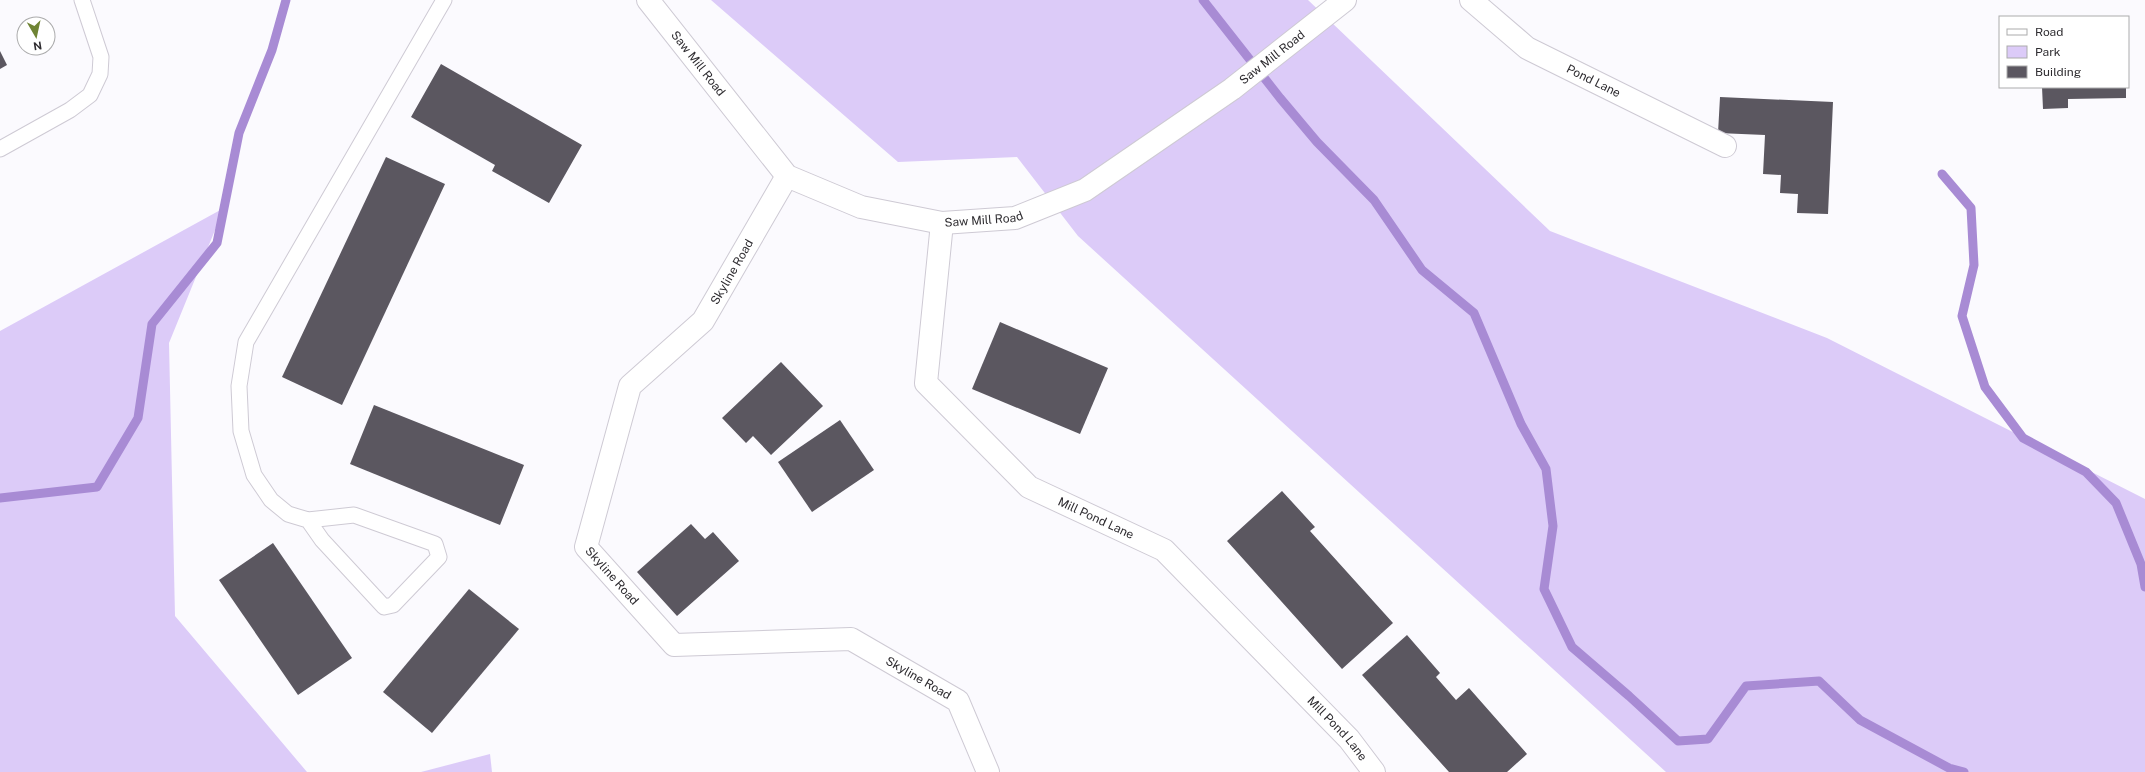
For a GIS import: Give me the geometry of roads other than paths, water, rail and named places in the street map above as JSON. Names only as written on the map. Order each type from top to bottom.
[{"type":"street","name":"Saw Mill Road","points":[[648,0],[787,176],[861,207],[942,224],[1015,218],[1085,190],[1232,89],[1283,51],[1345,0]]},
{"type":"street","name":"Pond Lane","points":[[1471,0],[1528,48],[1725,146]]},
{"type":"street","name":"Skyline Road","points":[[787,176],[703,321],[630,386],[586,547],[674,645],[851,639],[958,701],[988,772]]},
{"type":"street","name":"Mill Pond Lane","points":[[942,224],[926,384],[1029,487],[1164,550],[1349,738],[1374,772]]},
{"type":"lane","points":[[0,149],[70,110],[90,95],[100,74],[101,57],[82,0]]},
{"type":"lane","points":[[308,520],[322,540],[384,607],[393,605],[439,557],[435,544],[354,515],[308,520],[288,514],[271,500],[254,475],[241,431],[238,386],[246,342],[444,0]]},
{"type":"waterway","points":[[0,498],[97,487],[138,418],[152,324],[217,243],[239,133],[272,50],[286,0]]},
{"type":"waterway","points":[[1203,0],[1280,98],[1317,142],[1374,200],[1422,270],[1474,313],[1521,424],[1546,469],[1553,526],[1544,589],[1572,647],[1678,741],[1708,739],[1746,686],[1819,681],[1860,720],[1949,768],[1964,772]]},
{"type":"waterway","points":[[1942,174],[1971,208],[1974,265],[1962,316],[1985,387],[2023,438],[2086,472],[2116,503],[2141,564],[2145,587]]}]
